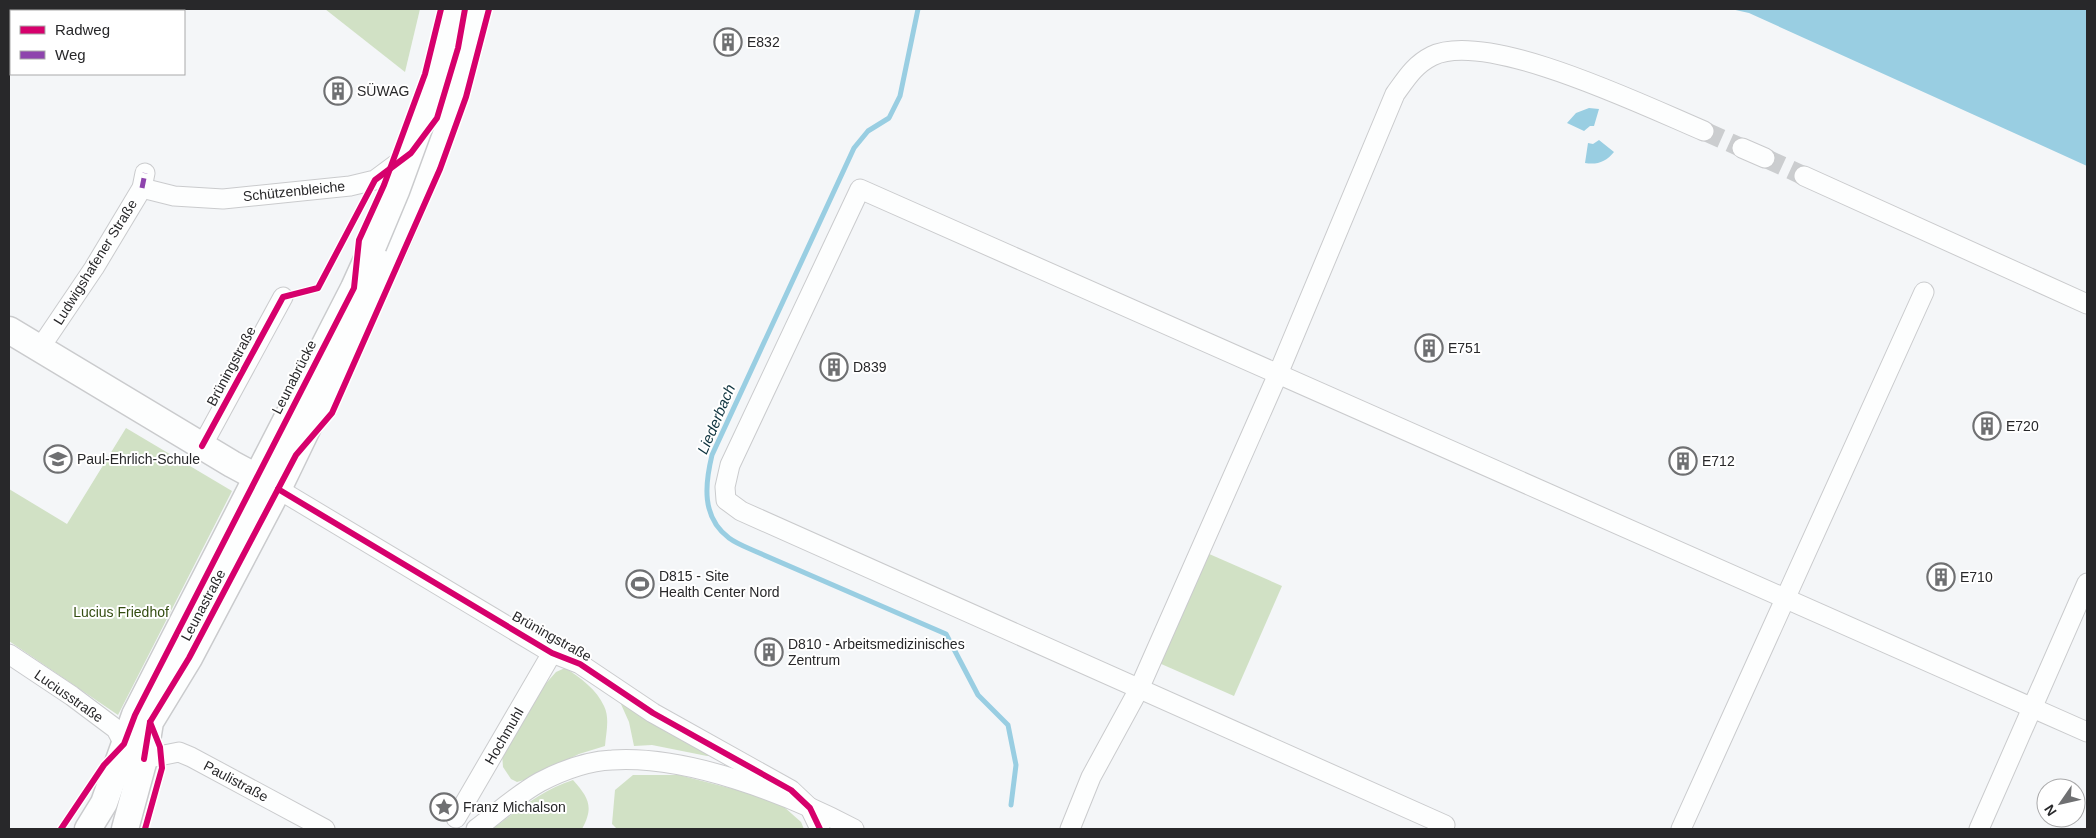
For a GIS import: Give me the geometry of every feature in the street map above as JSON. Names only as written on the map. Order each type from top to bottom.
[{"type":"main road","name":"Leunabrücke","points":[[382,251],[396,191],[438,76],[453,9]]},
{"type":"main road","name":"Leunabrücke","points":[[267,484],[354,288],[382,251],[415,200],[460,78],[478,9]]},
{"type":"main road","name":"Brüningstraße","points":[[9,330],[267,484]]},
{"type":"main road","name":"Leunastraße","points":[[88,829],[104,803],[135,715],[267,484]]},
{"type":"main road","name":"Leunastraße","points":[[124,829],[144,759],[150,722],[189,658],[267,484]]},
{"type":"street","name":"Schützenbleiche","points":[[144,180],[174,196],[223,198],[350,186],[375,180],[411,154],[437,118],[458,48],[465,9]]},
{"type":"street","points":[[1070,829],[1091,777],[1139,689],[1278,374],[1396,94],[1414,67],[1433,56],[1450,51],[1488,53],[1560,71],[1704,131]]},
{"type":"street","points":[[1742,148],[1764,158]]},
{"type":"street","points":[[1804,176],[2087,304]]},
{"type":"street","name":"Ludwigshafener Straße","points":[[40,348],[94,268],[144,180]]},
{"type":"street","points":[[1447,828],[742,511],[726,500],[725,487],[730,465],[860,189],[2087,732]]},
{"type":"street","points":[[1681,829],[1924,292]]},
{"type":"street","name":"Brüningstraße","points":[[202,446],[282,297]]},
{"type":"street","name":"Brüningstraße","points":[[267,484],[552,653],[580,664],[653,713],[791,790],[810,808]]},
{"type":"street","points":[[1979,829],[2034,708],[2087,583]]},
{"type":"street","name":"Hochmuhl","points":[[456,818],[552,653]]},
{"type":"street","name":"Luciusstraße","points":[[9,654],[72,696],[116,729],[124,744]]},
{"type":"street","name":"Paulistraße","points":[[144,759],[179,752],[325,829]]},
{"type":"street","points":[[476,829],[539,782],[565,771],[612,760],[656,761],[698,769],[782,795],[854,829]]},
{"type":"street","points":[[810,808],[820,829]]},
{"type":"green space","points":[[95,9],[162,9],[162,10]]},
{"type":"green space","points":[[325,9],[420,9],[405,72]]},
{"type":"green space","name":"Lucius Friedhof","points":[[126,428],[232,491],[118,715],[9,641],[9,489],[67,524]]},
{"type":"green space","points":[[1207,553],[1282,586],[1234,696],[1159,663]]},
{"type":"green space","points":[[565,668],[588,684],[601,700],[606,711],[607,721],[605,746],[579,754],[531,778],[517,782],[511,779],[503,767],[502,754],[541,689],[556,672]]},
{"type":"green space","points":[[620,702],[716,756],[707,756],[652,745],[634,746],[629,722]]},
{"type":"green space","points":[[633,775],[679,775],[745,792],[783,806],[801,822],[804,829],[617,829],[612,824],[615,790]]},
{"type":"green space","points":[[573,780],[583,792],[588,803],[588,815],[582,829],[492,829],[541,795]]},
{"type":"water","points":[[1731,9],[2087,9],[2087,166],[1749,13]]},
{"type":"water","points":[[1589,108],[1599,109],[1594,126],[1590,126],[1584,131],[1567,123],[1576,113]]},
{"type":"water","points":[[1599,140],[1614,152],[1601,162],[1585,163],[1588,143],[1593,144]]},
{"type":"waterway","name":"Liederbach","points":[[918,9],[900,96],[889,118],[868,131],[854,148],[712,455],[708,477],[707,500],[709,510],[720,530],[735,542],[946,634],[978,695],[1008,725],[1016,765],[1011,805]]},
{"type":"tunnel","points":[[1704,131],[1742,148]]},
{"type":"tunnel","points":[[1765,158],[1804,176]]},
{"type":"marked path","points":[[142,188],[145,173]]},
{"type":"cycle path","points":[[61,829],[104,765],[124,744],[135,715],[354,288],[359,240],[384,185],[425,74],[441,9]]},
{"type":"cycle path","points":[[202,446],[283,297],[318,288],[375,180],[411,153],[437,118],[458,48],[465,9]]},
{"type":"cycle path","points":[[144,759],[150,722],[189,658],[296,455],[332,413],[440,169],[466,97],[489,9]]},
{"type":"cycle path","points":[[278,489],[552,653],[580,664],[653,713],[791,790],[810,808],[820,829]]},
{"type":"cycle path","points":[[145,829],[162,768],[160,747],[150,722]]},
{"type":"place","name":"E832","points":[[728,42]]},
{"type":"place","name":"SÜWAG","points":[[338,91]]},
{"type":"place","name":"E751","points":[[1429,348]]},
{"type":"place","name":"D839","points":[[834,367]]},
{"type":"place","name":"E720","points":[[1987,426]]},
{"type":"place","name":"Paul-Ehrlich-Schule","points":[[58,459]]},
{"type":"place","name":"E712","points":[[1683,461]]},
{"type":"place","name":"E710","points":[[1941,577]]},
{"type":"place","name":"D815 - Site Health Center Nord","points":[[640,584]]},
{"type":"place","name":"D810 - Arbeitsmedizinisches Zentrum","points":[[769,652]]},
{"type":"place","name":"Franz Michalson","points":[[444,807]]}]
